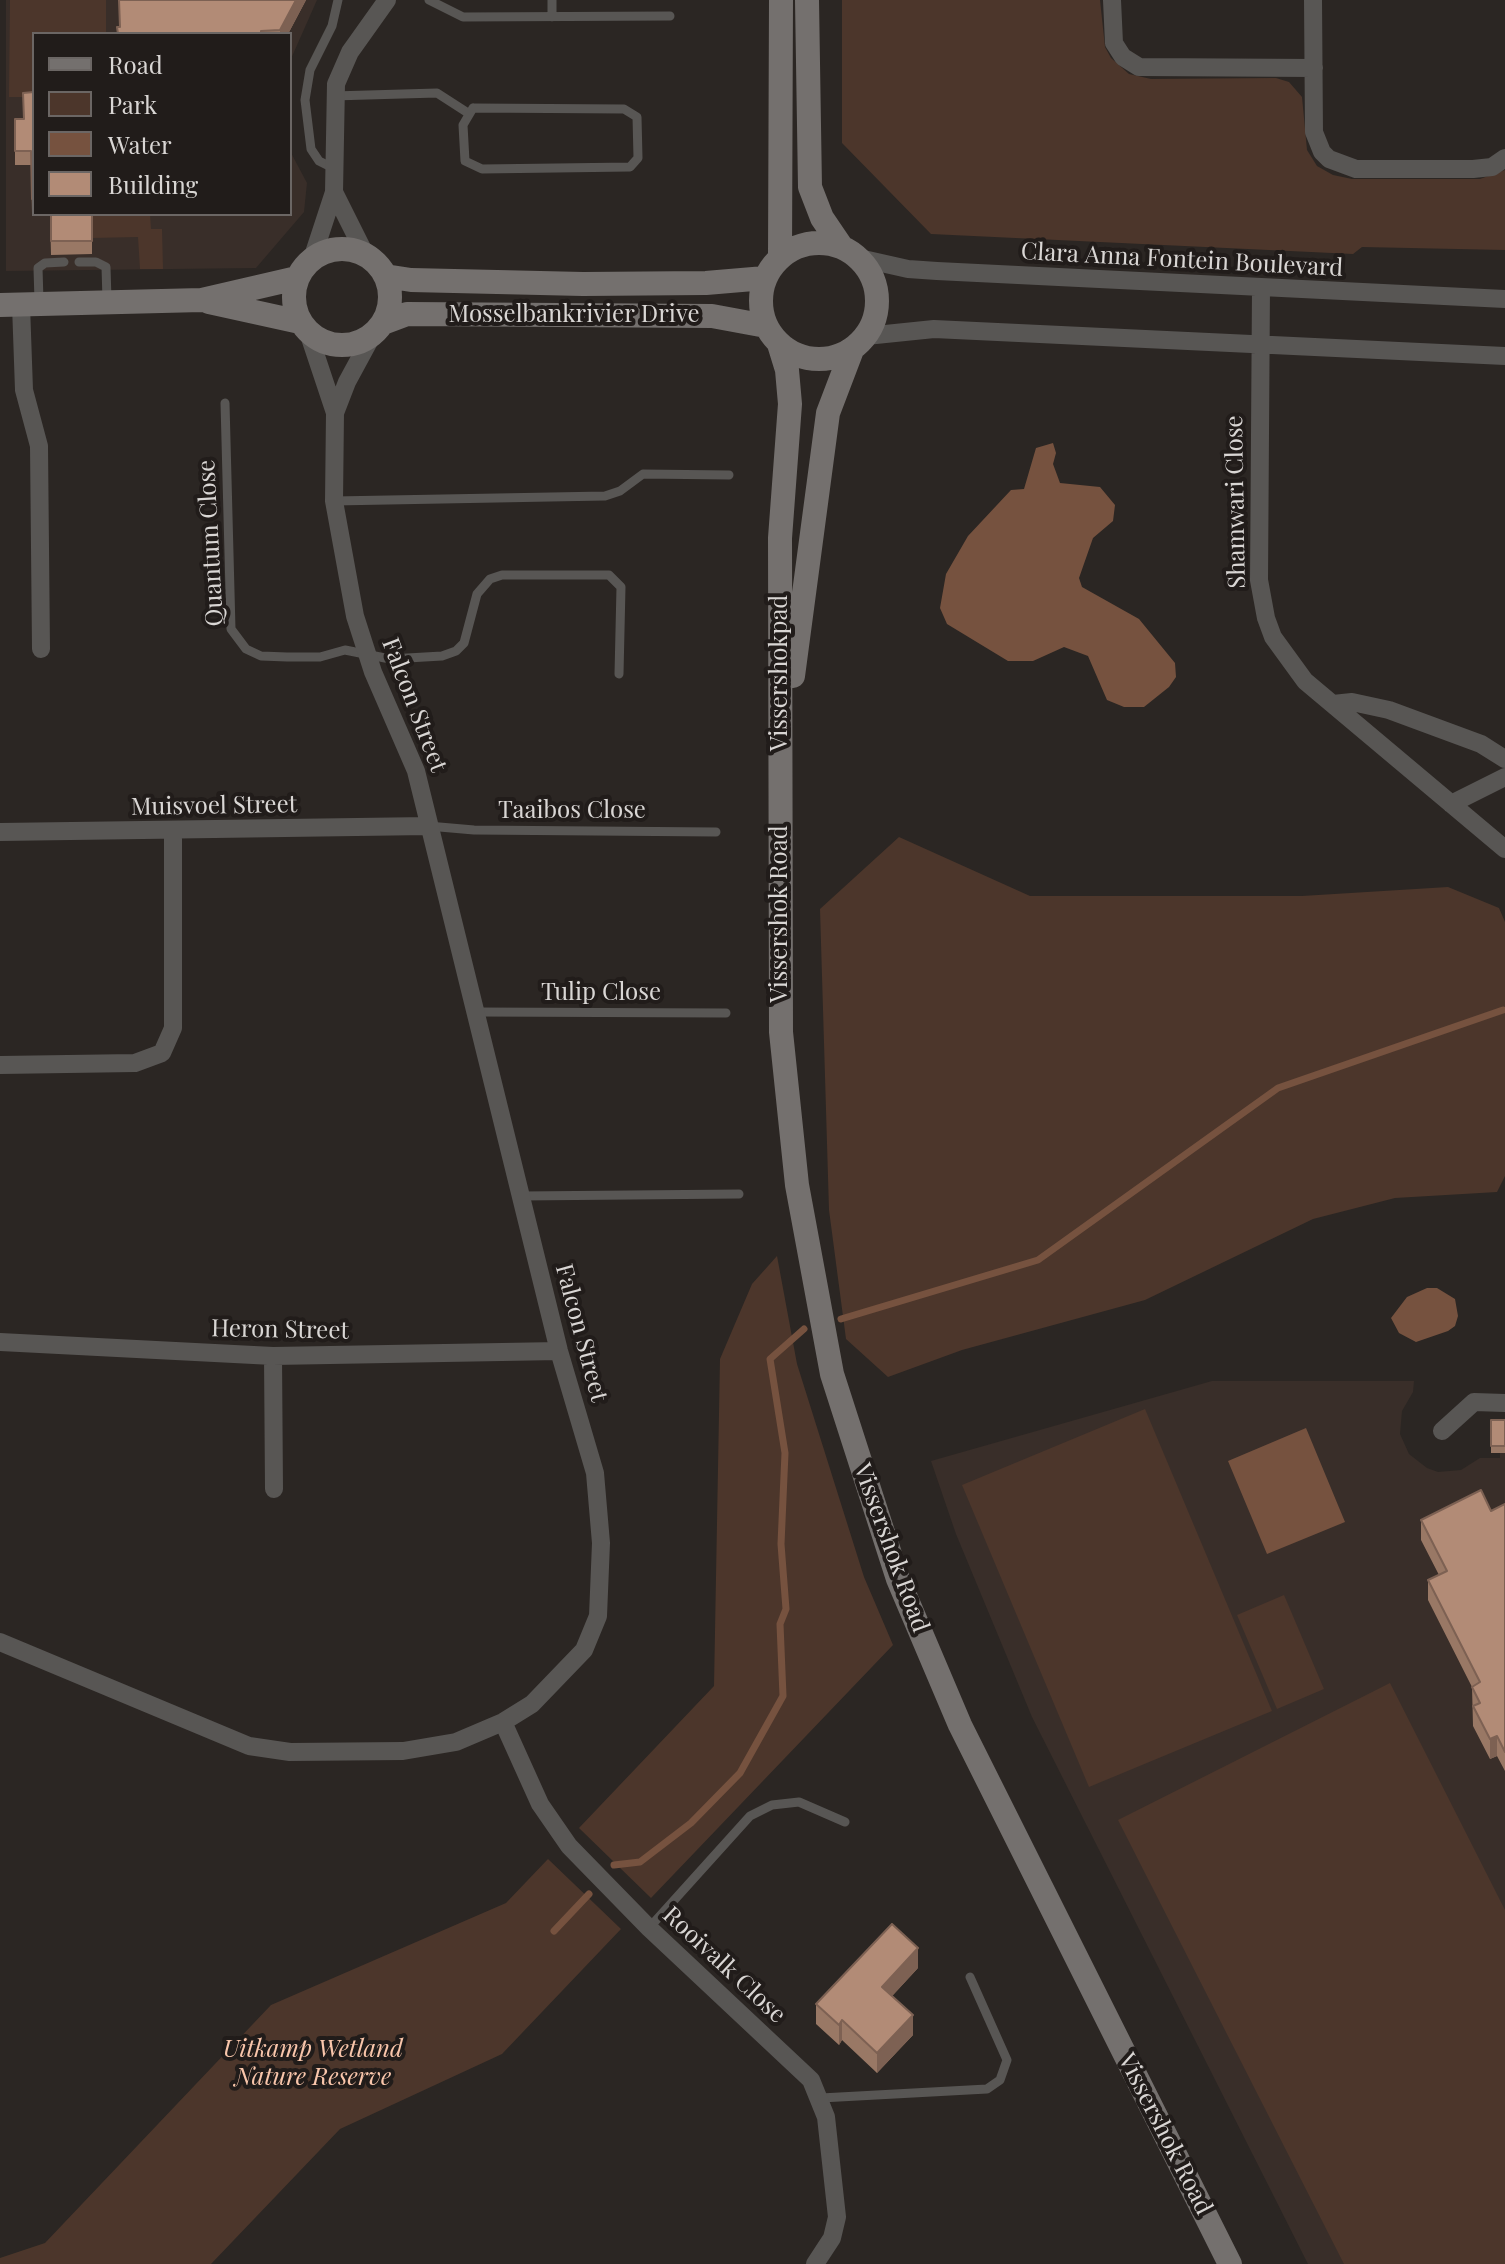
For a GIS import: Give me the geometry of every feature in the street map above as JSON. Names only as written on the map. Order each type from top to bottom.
[{"type":"main road","points":[[780,257],[781,0]]},
{"type":"main road","points":[[807,0],[810,187],[822,218],[850,252],[874,282],[878,301],[875,320],[859,343],[834,358],[815,360],[795,355],[772,335],[760,310],[765,278],[780,257],[796,247],[815,242],[850,252]]},
{"type":"main road","points":[[20,305],[202,300],[305,268],[340,250],[366,256],[385,276],[389,308],[378,328],[346,345],[330,344],[304,327],[202,300]]},
{"type":"main road","points":[[304,327],[293,296],[305,268]]},
{"type":"main road","name":"Mosselbankrivier Drive","points":[[385,276],[411,280],[610,284],[765,278]]},
{"type":"main road","name":"Mosselbankrivier Drive","points":[[378,328],[407,314],[712,316],[772,335]]},
{"type":"main road","name":"Vissershokpad","points":[[772,335],[787,370],[790,404],[780,538],[780,768]]},
{"type":"main road","name":"Vissershokpad","points":[[780,768],[828,413],[859,343]]},
{"type":"main road","name":"Vissershok Road","points":[[780,768],[778,907],[782,1045],[797,1185],[832,1374],[898,1579],[960,1725],[1230,2264]]},
{"type":"street","points":[[305,268],[334,192],[333,96],[344,62],[387,0]]},
{"type":"street","points":[[1112,0],[1114,43],[1123,57],[1139,67],[1314,68]]},
{"type":"street","points":[[1313,0],[1314,132],[1322,152],[1337,165],[1356,169],[1484,169],[1505,158]]},
{"type":"street","points":[[334,192],[366,256]]},
{"type":"street","name":"Clara Anna Fontein Boulevard","points":[[850,252],[908,269],[1505,299]]},
{"type":"street","name":"Shamwari Close","points":[[1261,288],[1261,599],[1282,653],[1305,681],[1505,849]]},
{"type":"street","points":[[20,305],[24,390],[39,446],[41,649]]},
{"type":"street","name":"Falcon Street","points":[[0,1642],[211,1733],[270,1750],[423,1750],[456,1742],[503,1722],[538,1699],[584,1650],[598,1616],[601,1543],[595,1473],[559,1351],[410,752],[367,655],[344,570],[334,501],[335,413],[304,327]]},
{"type":"street","name":"Falcon Street","points":[[335,413],[347,382],[378,328]]},
{"type":"street","points":[[859,343],[934,329],[1505,356]]},
{"type":"street","points":[[1333,704],[1352,702],[1389,710],[1481,744],[1505,759]]},
{"type":"street","points":[[1451,804],[1487,783],[1505,777]]},
{"type":"street","name":"Muisvoel Street","points":[[0,832],[428,826]]},
{"type":"street","points":[[0,1065],[135,1063],[162,1053],[173,1028],[173,831]]},
{"type":"street","name":"Heron Street","points":[[0,1342],[273,1356],[559,1351]]},
{"type":"street","points":[[273,1356],[274,1489]]},
{"type":"street","points":[[1442,1431],[1474,1402],[1505,1403]]},
{"type":"street","name":"Rooivalk Close","points":[[503,1722],[540,1804],[569,1846],[649,1928],[811,2080],[821,2098]]},
{"type":"street","points":[[815,2264],[832,2238],[837,2217],[821,2098]]},
{"type":"lane","points":[[333,168],[319,161],[311,149],[305,100],[310,70],[332,26],[338,0]]},
{"type":"lane","points":[[429,0],[463,17],[670,16]]},
{"type":"lane","points":[[552,0],[552,17]]},
{"type":"lane","points":[[333,96],[437,93],[468,113]]},
{"type":"lane","points":[[473,108],[624,109],[637,117],[638,158],[630,167],[482,169],[465,161],[463,125],[468,113],[473,108]]},
{"type":"lane","points":[[20,305],[38,268],[45,263],[64,262]]},
{"type":"lane","points":[[79,262],[96,262],[106,267],[107,303]]},
{"type":"lane","name":"Quantum Close","points":[[225,403],[231,629],[246,649],[261,656],[320,657],[345,650],[390,659],[442,656],[456,651],[470,630],[477,594],[490,579],[502,575],[609,575],[621,587],[619,674]]},
{"type":"lane","points":[[334,501],[605,496],[620,491],[643,474],[729,475]]},
{"type":"lane","name":"Taaibos Close","points":[[428,826],[474,830],[716,832]]},
{"type":"lane","name":"Tulip Close","points":[[476,1012],[726,1013]]},
{"type":"lane","points":[[521,1196],[739,1194]]},
{"type":"lane","points":[[649,1928],[750,1816],[772,1805],[799,1802],[845,1822]]},
{"type":"lane","points":[[821,2098],[987,2089],[1000,2080],[1007,2060],[970,1977]]},
{"type":"shaded area","points":[[6,0],[317,0],[292,56],[292,32],[32,32],[32,216],[292,216],[292,155],[307,183],[304,212],[256,268],[6,271]]},
{"type":"shaded area","points":[[1212,1381],[1414,1381],[1413,1392],[1402,1411],[1400,1434],[1409,1454],[1427,1468],[1438,1472],[1461,1470],[1480,1458],[1500,1458],[1500,1453],[1491,1453],[1491,1427],[1505,1427],[1505,2264],[1308,2264],[1032,1717],[956,1534],[931,1461]]},
{"type":"green space","points":[[10,0],[106,0],[106,32],[32,32],[32,97],[9,97]]},
{"type":"green space","points":[[842,0],[1100,0],[1105,47],[1111,58],[1129,74],[1151,79],[1276,78],[1289,82],[1302,97],[1307,150],[1317,166],[1333,175],[1352,179],[1480,179],[1505,170],[1505,250],[1362,247],[1353,254],[931,234],[842,143]]},
{"type":"green space","points":[[92,216],[150,216],[151,229],[162,229],[163,269],[140,269],[138,237],[92,238]]},
{"type":"green space","points":[[899,837],[1030,896],[1302,896],[1448,887],[1499,908],[1505,922],[1505,1176],[1497,1192],[1395,1198],[1313,1219],[1145,1300],[962,1350],[888,1377],[846,1339],[829,1210],[820,909]]},
{"type":"green space","points":[[777,1256],[797,1364],[864,1577],[893,1645],[651,1898],[579,1828],[714,1686],[720,1359],[752,1284]]},
{"type":"green space","points":[[1145,1409],[1272,1711],[1089,1787],[962,1485]]},
{"type":"green space","points":[[1284,1595],[1324,1689],[1277,1709],[1237,1615]]},
{"type":"green space","points":[[1390,1683],[1505,1910],[1505,2264],[1344,2264],[1118,1820]]},
{"type":"green space","name":"Uitkamp Wetland Nature Reserve","points":[[548,1859],[621,1929],[502,2054],[340,2129],[211,2264],[0,2264],[0,2258],[45,2243],[271,2005],[506,1903]]},
{"type":"water","points":[[1053,443],[1056,453],[1053,464],[1060,483],[1100,487],[1115,505],[1113,521],[1093,538],[1079,578],[1082,587],[1139,619],[1175,663],[1176,677],[1169,687],[1144,707],[1124,707],[1107,700],[1088,656],[1064,647],[1033,661],[1008,661],[947,624],[940,608],[946,574],[968,536],[1011,490],[1024,489],[1036,448]]},
{"type":"water","points":[[1427,1288],[1437,1288],[1455,1299],[1458,1316],[1455,1326],[1448,1331],[1416,1342],[1399,1333],[1391,1318],[1407,1297]]},
{"type":"water","points":[[1306,1428],[1345,1522],[1267,1554],[1228,1461]]},
{"type":"building","points":[[119,0],[296,0],[280,30],[118,32],[117,27],[120,27]]},
{"type":"building","points":[[32,92],[32,199],[31,151],[15,151],[15,119],[24,119],[23,93]]},
{"type":"building","points":[[51,216],[92,216],[92,241],[51,241]]},
{"type":"building","points":[[1491,1420],[1505,1420],[1505,1446],[1491,1446]]},
{"type":"building","points":[[1481,1490],[1491,1511],[1505,1504],[1505,1752],[1497,1736],[1490,1739],[1473,1706],[1480,1703],[1472,1687],[1480,1682],[1428,1580],[1447,1571],[1421,1520]]},
{"type":"building","points":[[892,1924],[918,1948],[882,1987],[913,2015],[877,2053],[842,2020],[839,2025],[816,2004]]},
{"type":"waterway","points":[[841,1319],[1038,1260],[1278,1088],[1503,1010]]},
{"type":"waterway","points":[[614,1865],[640,1862],[691,1823],[740,1773],[783,1696],[780,1624],[786,1609],[781,1544],[785,1453],[770,1359],[804,1329]]},
{"type":"waterway","points":[[554,1931],[589,1894]]}]
